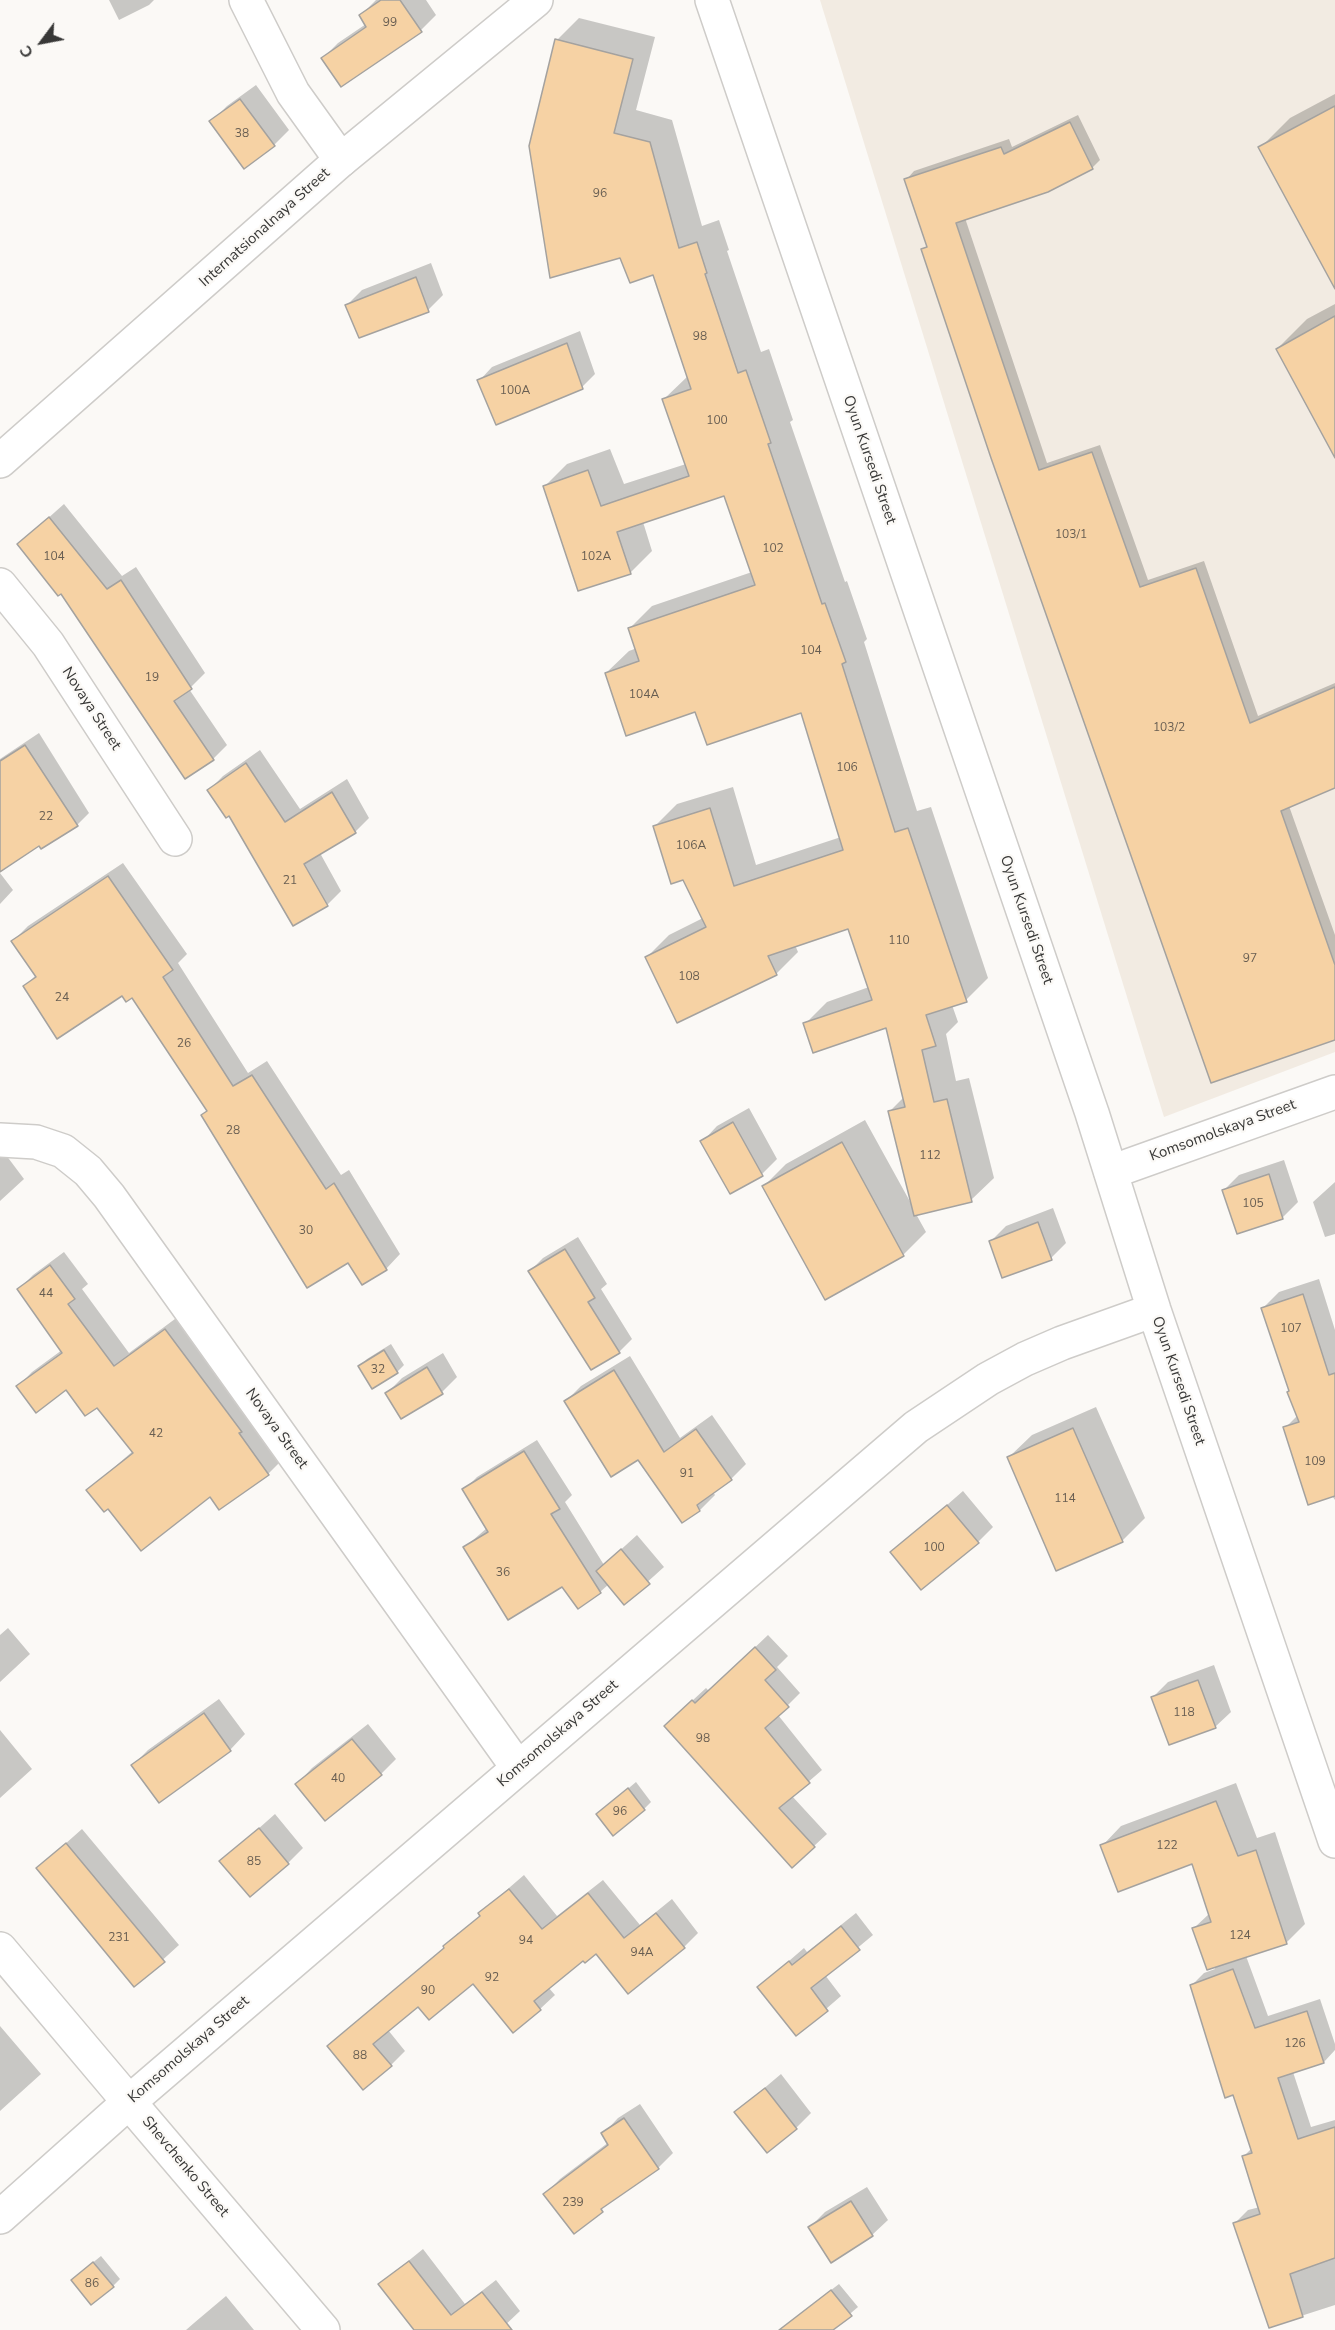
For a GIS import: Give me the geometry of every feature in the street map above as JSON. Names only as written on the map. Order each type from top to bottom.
[{"type":"street","points":[[246,0],[293,93],[341,160]]},
{"type":"street","name":"Internatsionalnaya Street","points":[[0,461],[341,160],[536,0]]},
{"type":"street","name":"Oyun Kursedi Street","points":[[712,0],[1335,1841]]},
{"type":"street","name":"Novaya Street","points":[[0,585],[48,644],[175,839]]},
{"type":"street","name":"Komsomolskaya Street","points":[[1110,1172],[1335,1092]]},
{"type":"street","name":"Novaya Street","points":[[0,1140],[36,1142],[63,1151],[88,1171],[110,1196],[518,1768]]},
{"type":"street","name":"Komsomolskaya Street","points":[[0,2217],[129,2102],[916,1426],[959,1397],[1025,1359],[1062,1343],[1154,1310]]},
{"type":"street","name":"Shevchenko Street","points":[[0,1949],[323,2330]]},
{"type":"shaded area","points":[[820,0],[1335,0],[1335,1052],[1164,1117]]},
{"type":"building","points":[[381,0],[400,0],[422,32],[341,87],[321,58],[366,27],[359,15]]},
{"type":"building","points":[[555,39],[633,59],[614,133],[650,142],[679,248],[697,242],[707,273],[705,274],[738,373],[746,370],[771,443],[768,444],[822,604],[825,603],[846,662],[842,664],[895,832],[908,828],[967,1002],[926,1015],[936,1046],[922,1050],[934,1102],[947,1099],[972,1202],[914,1216],[888,1111],[905,1107],[886,1028],[813,1053],[803,1023],[872,1000],[848,929],[768,956],[777,975],[677,1023],[645,957],[706,927],[683,880],[671,884],[653,826],[710,808],[734,886],[843,850],[801,713],[707,745],[695,712],[626,736],[605,673],[639,661],[628,628],[755,585],[724,496],[617,532],[631,574],[578,591],[543,486],[588,470],[601,506],[689,476],[662,399],[691,389],[653,275],[630,283],[620,258],[550,278],[529,146]]},
{"type":"building","points":[[240,99],[275,146],[244,169],[209,121]]},
{"type":"building","points":[[1335,106],[1335,289],[1258,147]]},
{"type":"building","points":[[1070,122],[1093,169],[1048,192],[956,223],[1039,470],[1092,452],[1140,587],[1196,568],[1250,723],[1335,687],[1335,788],[1281,811],[1335,965],[1335,1040],[1211,1083],[991,458],[921,249],[927,247],[904,179],[1001,147],[1004,154]]},
{"type":"building","points":[[416,277],[429,312],[359,338],[345,305]]},
{"type":"building","points":[[1335,316],[1335,458],[1276,349]]},
{"type":"building","points":[[567,343],[583,389],[496,425],[477,380]]},
{"type":"building","points":[[49,517],[107,589],[121,580],[192,689],[174,701],[214,760],[185,779],[61,594],[58,596],[17,544]]},
{"type":"building","points":[[25,745],[78,826],[41,849],[39,846],[0,872],[0,761]]},
{"type":"building","points":[[246,763],[285,822],[332,792],[356,833],[304,864],[328,906],[293,926],[229,816],[226,818],[207,790]]},
{"type":"building","points":[[108,876],[173,970],[163,977],[233,1086],[252,1075],[326,1189],[334,1183],[387,1270],[362,1285],[348,1263],[307,1288],[201,1115],[207,1111],[132,998],[126,1002],[122,996],[57,1039],[23,986],[36,977],[11,941]]},
{"type":"building","points":[[733,1122],[763,1176],[730,1194],[700,1141]]},
{"type":"building","points":[[842,1142],[904,1256],[825,1300],[762,1186]]},
{"type":"building","points":[[1269,1174],[1283,1219],[1237,1234],[1222,1190]]},
{"type":"building","points":[[1038,1222],[1052,1260],[1002,1278],[989,1241]]},
{"type":"building","points":[[565,1249],[595,1298],[588,1302],[620,1353],[591,1370],[528,1271]]},
{"type":"building","points":[[50,1265],[75,1299],[68,1304],[114,1366],[165,1329],[242,1432],[239,1433],[269,1475],[219,1510],[210,1497],[141,1551],[108,1509],[104,1512],[86,1490],[133,1453],[97,1408],[85,1416],[66,1390],[36,1413],[16,1386],[62,1353],[17,1289]]},
{"type":"building","points":[[1303,1294],[1329,1375],[1335,1373],[1335,1496],[1308,1505],[1283,1427],[1299,1422],[1287,1392],[1289,1391],[1261,1308]]},
{"type":"building","points":[[384,1350],[398,1373],[372,1389],[358,1366]]},
{"type":"building","points":[[427,1367],[443,1394],[401,1419],[385,1393]]},
{"type":"building","points":[[614,1370],[664,1452],[696,1429],[732,1480],[697,1505],[700,1511],[682,1523],[638,1460],[611,1477],[564,1401]]},
{"type":"building","points":[[1073,1428],[1123,1542],[1056,1571],[1007,1457]]},
{"type":"building","points":[[524,1451],[560,1509],[551,1514],[601,1593],[578,1609],[562,1587],[508,1620],[463,1547],[488,1532],[462,1489]]},
{"type":"building","points":[[947,1505],[979,1543],[921,1590],[890,1552]]},
{"type":"building","points":[[621,1549],[650,1584],[624,1605],[596,1571]]},
{"type":"building","points":[[755,1647],[776,1670],[765,1680],[789,1707],[765,1728],[810,1783],[779,1808],[815,1847],[792,1868],[664,1726],[692,1700],[695,1703]]},
{"type":"building","points":[[1198,1680],[1216,1728],[1169,1745],[1151,1697]]},
{"type":"building","points":[[204,1713],[231,1751],[159,1803],[131,1765]]},
{"type":"building","points":[[352,1739],[382,1775],[325,1821],[295,1784]]},
{"type":"building","points":[[628,1788],[645,1810],[613,1836],[596,1814]]},
{"type":"building","points":[[1216,1801],[1238,1856],[1256,1850],[1287,1944],[1207,1970],[1192,1928],[1211,1922],[1192,1864],[1118,1892],[1100,1845]]},
{"type":"building","points":[[259,1828],[289,1864],[250,1897],[219,1861]]},
{"type":"building","points":[[66,1843],[165,1962],[134,1987],[36,1868]]},
{"type":"building","points":[[509,1889],[542,1929],[588,1893],[624,1938],[656,1913],[685,1948],[628,1994],[596,1954],[585,1963],[583,1961],[534,2001],[541,2010],[513,2033],[473,1984],[429,2020],[418,2007],[373,2044],[392,2066],[363,2090],[327,2046],[444,1948],[443,1946],[480,1916],[478,1913]]},
{"type":"building","points":[[841,1926],[860,1950],[811,1988],[828,2011],[796,2036],[757,1987],[789,1961],[792,1965]]},
{"type":"building","points":[[1233,1969],[1255,2028],[1307,2011],[1324,2063],[1278,2078],[1298,2139],[1335,2127],[1335,2258],[1290,2274],[1303,2317],[1269,2328],[1233,2223],[1260,2214],[1242,2156],[1252,2153],[1233,2095],[1225,2098],[1190,1985]]},
{"type":"building","points":[[765,2088],[797,2129],[767,2153],[734,2112]]},
{"type":"building","points":[[624,2118],[659,2169],[601,2209],[603,2212],[574,2234],[543,2194],[608,2145],[601,2133]]},
{"type":"building","points":[[851,2201],[873,2236],[831,2263],[808,2227]]},
{"type":"building","points":[[409,2261],[451,2315],[482,2292],[512,2330],[414,2330],[378,2284]]},
{"type":"building","points":[[93,2262],[114,2287],[91,2305],[71,2280]]},
{"type":"building","points":[[831,2290],[852,2316],[833,2330],[779,2330]]}]
